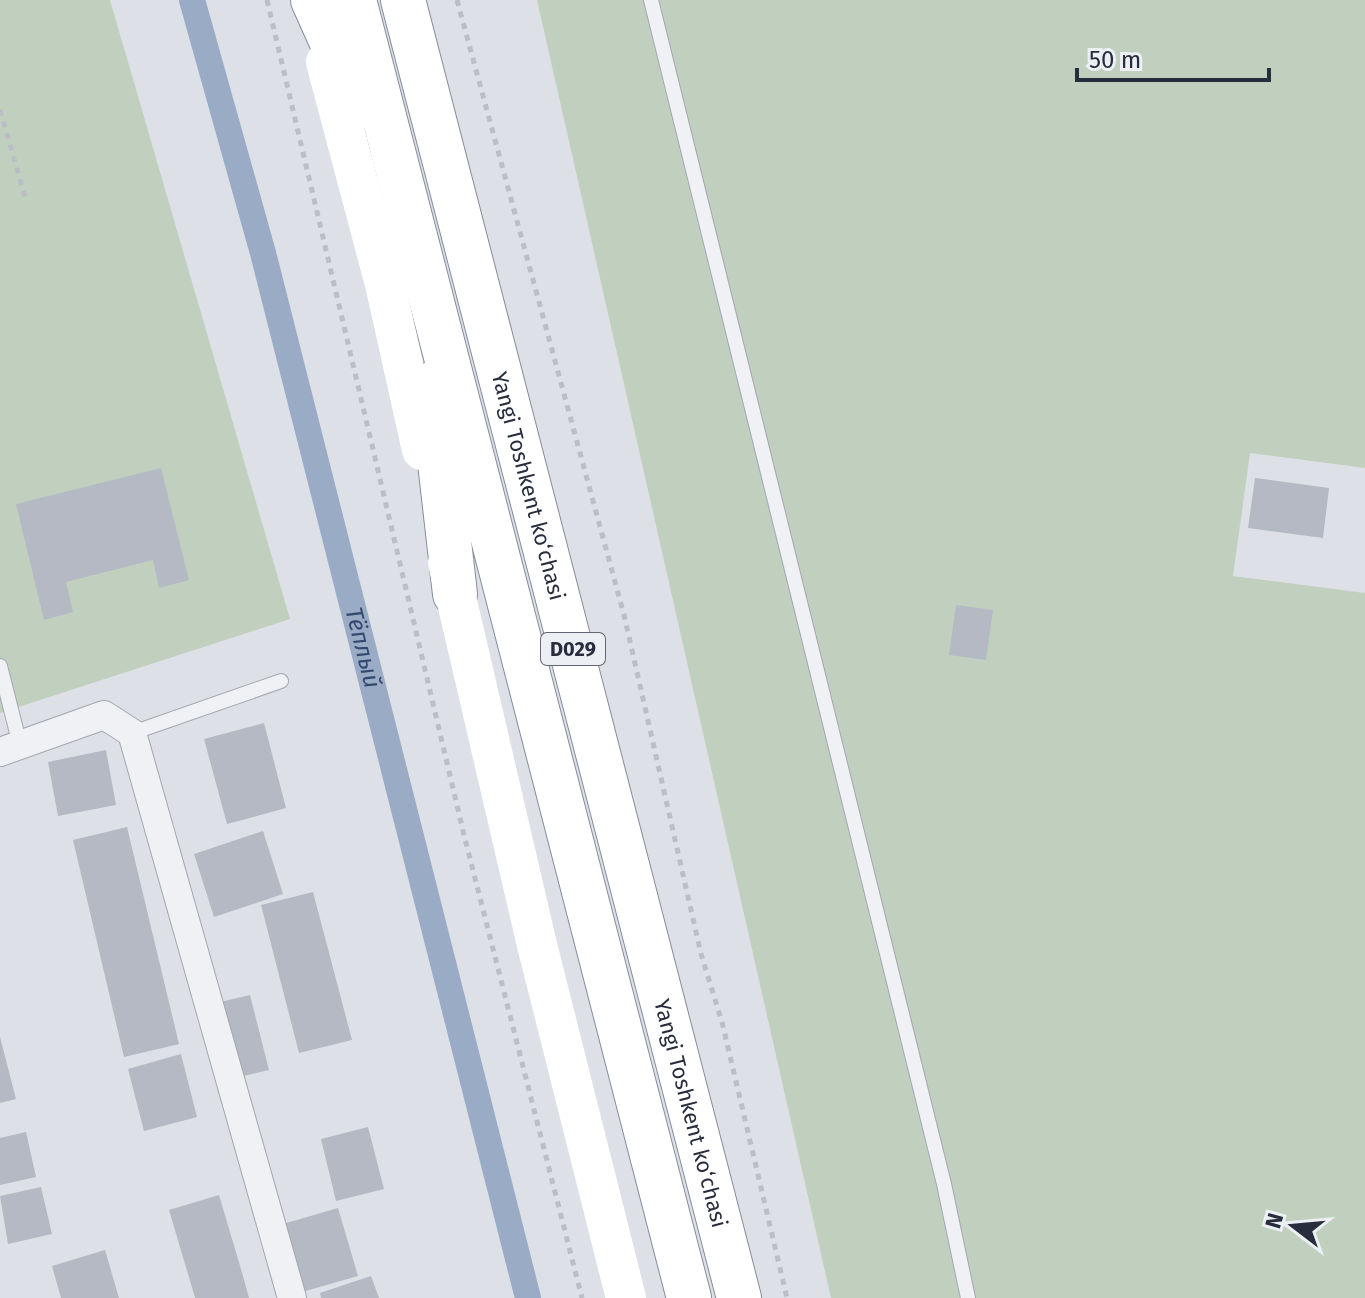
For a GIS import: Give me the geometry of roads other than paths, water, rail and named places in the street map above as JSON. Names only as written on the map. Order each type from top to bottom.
[{"type":"highway","points":[[311,0],[413,225],[455,594]]},
{"type":"highway","name":"D029","points":[[354,0],[689,1298]]},
{"type":"highway","name":"Yangi Toshkent ko‘chasi","points":[[403,0],[739,1298]]},
{"type":"main road","points":[[311,0],[385,284],[537,945],[626,1298]]},
{"type":"street","points":[[10,749],[104,715],[132,733],[292,1298]]},
{"type":"lane","points":[[651,0],[944,1184],[968,1298]]},
{"type":"lane","points":[[0,666],[10,749]]},
{"type":"lane","points":[[132,733],[281,681]]},
{"type":"waterway","name":"Тёплый","points":[[192,0],[263,253],[528,1298]]}]
